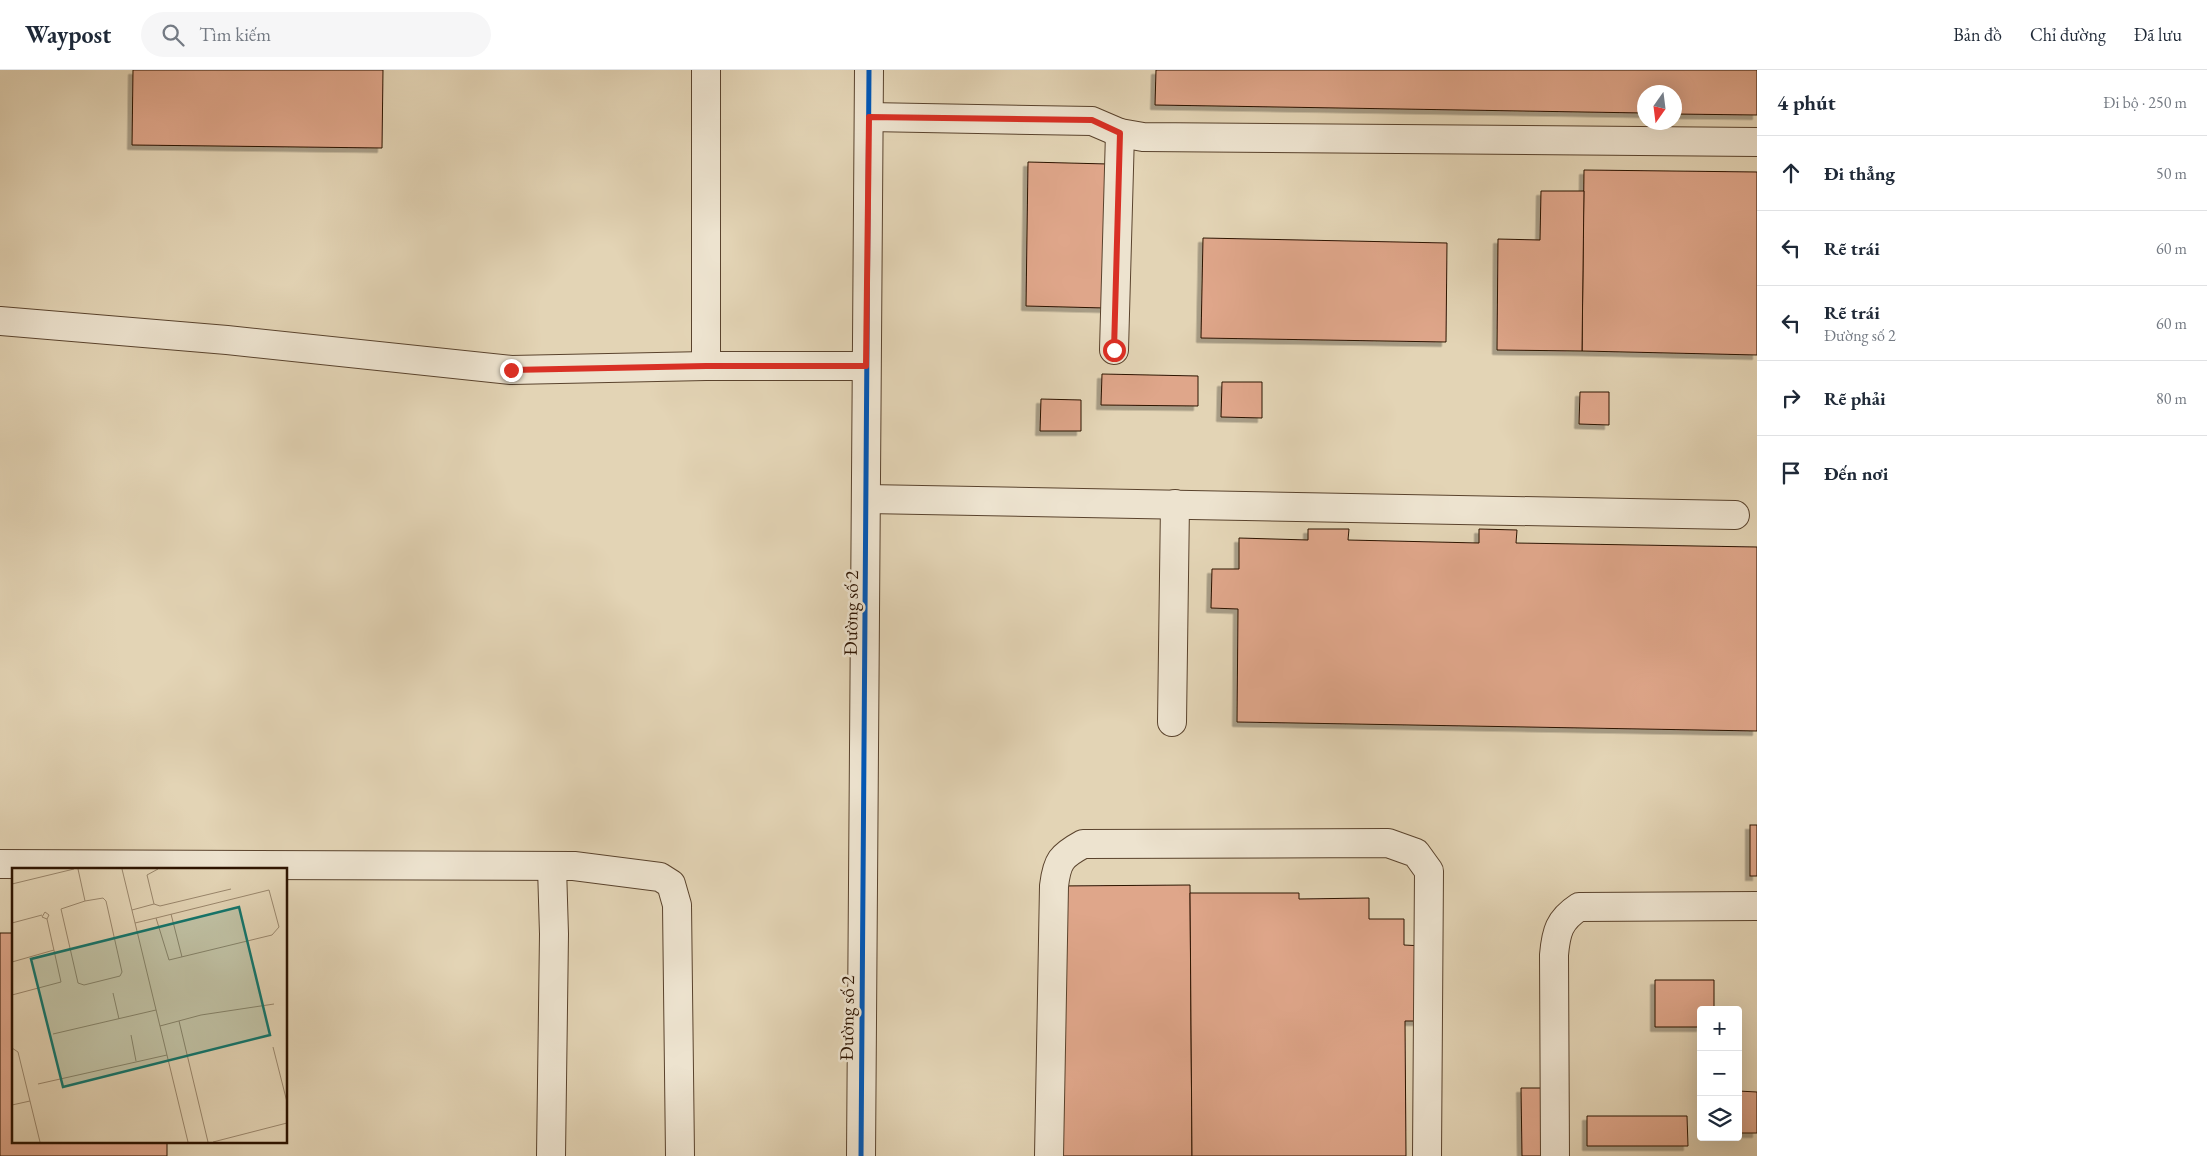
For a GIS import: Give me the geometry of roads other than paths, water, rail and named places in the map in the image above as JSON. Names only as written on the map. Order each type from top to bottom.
[{"type":"street","points":[[706,70],[706,366]]},
{"type":"street","name":"Đường số 2","points":[[861,1156],[869,70]]},
{"type":"street","points":[[869,117],[1092,120],[1120,133],[1143,137],[1757,142]]},
{"type":"street","points":[[1114,350],[1120,133]]},
{"type":"street","points":[[0,321],[227,340],[511,370],[706,366],[866,366]]},
{"type":"street","points":[[867,499],[1735,515]]},
{"type":"street","points":[[1172,722],[1175,504]]},
{"type":"street","points":[[1049,1156],[1054,886],[1056,871],[1065,854],[1083,844],[1388,843],[1416,853],[1429,871],[1427,1156]]},
{"type":"street","points":[[0,864],[499,865],[591,868],[660,876],[671,884],[677,906],[680,1156]]},
{"type":"street","points":[[551,1156],[554,934],[552,867]]},
{"type":"street","points":[[1555,1156],[1554,955],[1556,935],[1566,916],[1579,907],[1757,906]]}]
